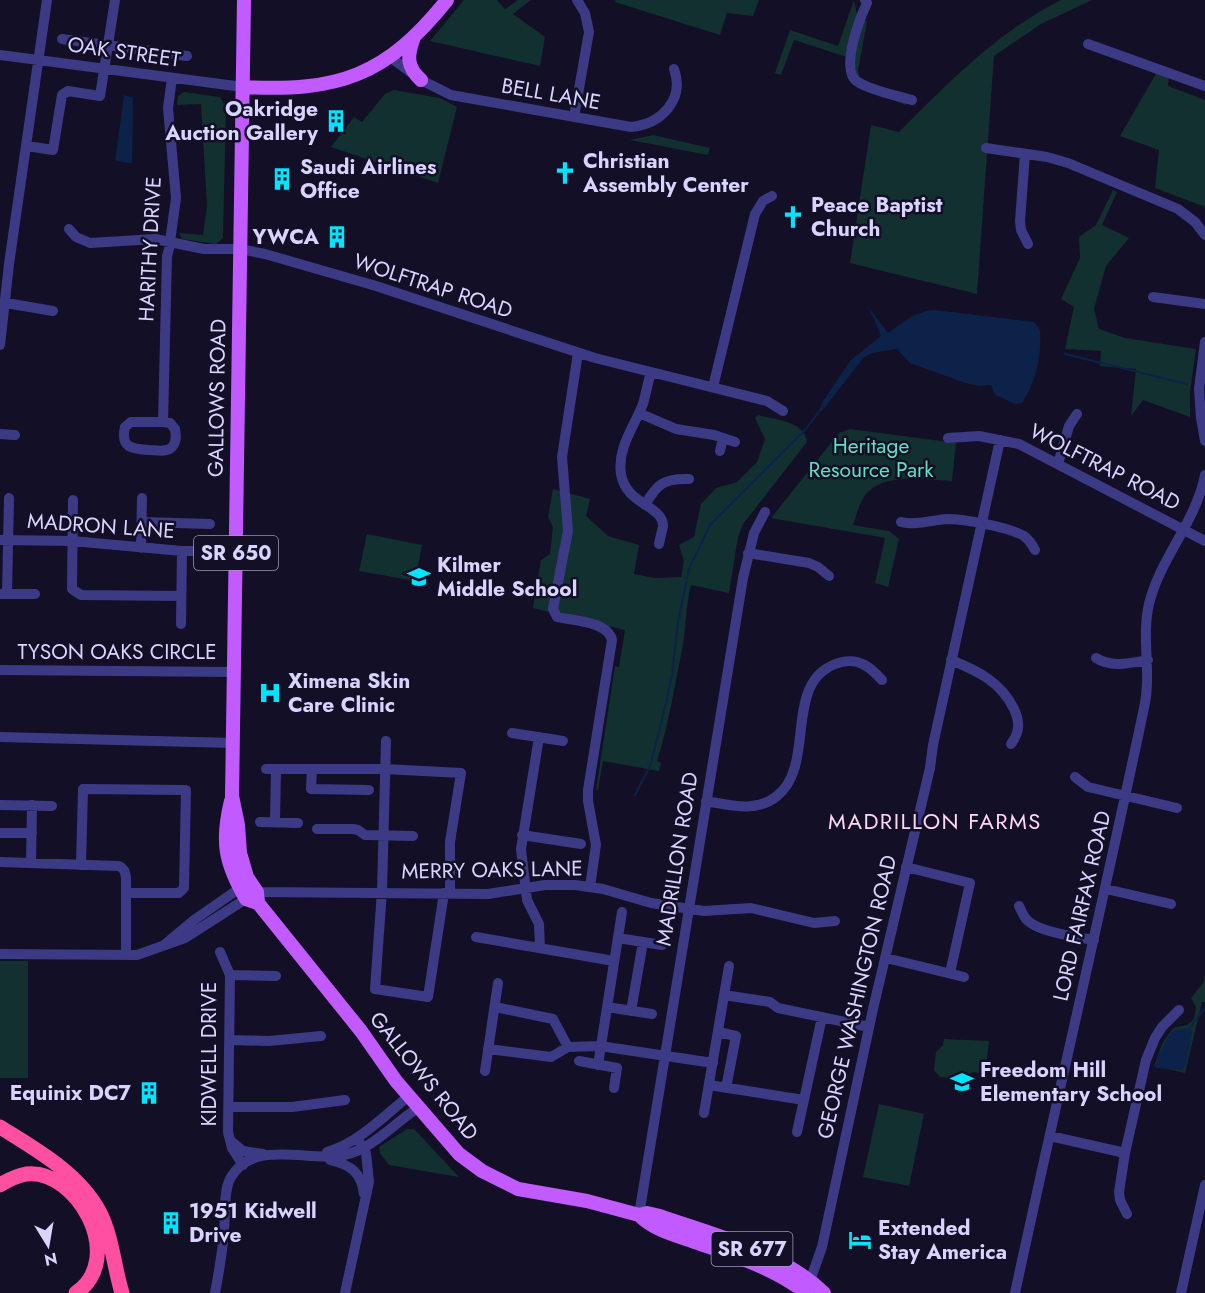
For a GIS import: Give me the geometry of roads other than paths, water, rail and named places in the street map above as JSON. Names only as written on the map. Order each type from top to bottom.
[{"type":"highway","points":[[0,1127],[65,1170],[93,1202],[101,1215],[108,1236],[122,1293]]},
{"type":"highway","points":[[0,1185],[11,1178],[27,1174],[42,1176],[57,1183],[80,1203],[95,1232],[98,1257],[91,1276],[76,1293]]},
{"type":"main road","name":"GALLOWS ROAD","points":[[244,0],[232,796],[242,864],[250,883],[250,896],[361,1031],[414,1103],[459,1154],[476,1168],[518,1189],[587,1201],[639,1215],[660,1216],[743,1245],[777,1260],[808,1287]]},
{"type":"main road","points":[[243,87],[314,86],[346,79],[364,72],[390,57],[414,38],[447,0]]},
{"type":"main road","points":[[414,38],[409,63],[414,74],[421,80]]},
{"type":"main road","name":"GALLOWS ROAD","points":[[639,1215],[645,1222],[672,1234],[750,1262],[824,1293]]},
{"type":"main road","points":[[780,1275],[795,1293]]},
{"type":"street","points":[[0,345],[6,303],[5,264],[27,146],[47,0]]},
{"type":"street","points":[[27,146],[53,150],[62,95],[68,91],[100,96],[115,0]]},
{"type":"street","points":[[574,117],[589,32],[585,13],[577,0]]},
{"type":"street","points":[[865,0],[867,3],[856,30],[850,67],[852,76],[859,83],[912,100]]},
{"type":"street","points":[[62,39],[187,56]]},
{"type":"street","points":[[1088,44],[1205,86]]},
{"type":"street","name":"OAK STREET","points":[[0,55],[243,87]]},
{"type":"street","name":"BELL LANE","points":[[390,57],[421,80],[451,95],[623,127],[641,126],[664,114],[674,99],[677,84],[674,69]]},
{"type":"street","name":"HARITHY DRIVE","points":[[163,422],[166,256],[176,198],[168,108],[172,78]]},
{"type":"street","points":[[986,148],[1025,153],[1068,163],[1178,209],[1195,222],[1205,234]]},
{"type":"street","points":[[1025,153],[1020,221],[1021,230],[1028,244]]},
{"type":"street","points":[[712,387],[755,214],[763,201],[772,196]]},
{"type":"street","name":"WOLFTRAP ROAD","points":[[69,229],[76,237],[90,243],[143,239],[170,241],[204,249],[240,249],[265,254],[376,286],[578,353],[767,401],[783,411]]},
{"type":"street","points":[[1153,297],[1205,304]]},
{"type":"street","points":[[6,303],[53,310]]},
{"type":"street","points":[[1205,342],[1199,383],[1199,404],[1205,441]]},
{"type":"street","points":[[578,353],[562,457],[568,531],[553,609],[557,617],[604,628],[610,633],[612,640],[588,790],[596,845],[590,887]]},
{"type":"street","points":[[651,372],[639,413],[627,437],[621,468],[631,495],[656,511],[662,519],[663,526],[659,544]]},
{"type":"street","points":[[639,413],[676,429],[735,442]]},
{"type":"street","points":[[1058,464],[1069,426],[1077,414]]},
{"type":"street","name":"HARITHY DRIVE","points":[[131,422],[163,422],[170,423],[176,429],[176,440],[172,447],[164,451],[132,449],[125,444],[123,434],[125,427],[131,422]]},
{"type":"street","points":[[0,434],[15,435]]},
{"type":"street","name":"WOLFTRAP ROAD","points":[[948,438],[970,436],[1019,444],[1205,541]]},
{"type":"street","points":[[720,451],[723,438]]},
{"type":"street","name":"GEORGE WASHINGTON ROAD","points":[[808,1287],[822,1246],[869,1027],[930,768],[951,660],[1000,440]]},
{"type":"street","name":"LORD FAIRFAX ROAD","points":[[1015,1293],[1148,692],[1146,640],[1149,604],[1164,566],[1198,504],[1205,476]]},
{"type":"street","points":[[645,505],[661,484],[676,478],[688,479]]},
{"type":"street","points":[[9,498],[4,540],[3,594],[35,594]]},
{"type":"street","points":[[141,549],[142,498]]},
{"type":"street","points":[[73,500],[72,589],[81,595],[181,596]]},
{"type":"street","name":"MADRILLON ROAD","points":[[639,1215],[748,553],[754,533],[765,512]]},
{"type":"street","points":[[901,522],[915,524],[949,519],[982,524],[1021,534],[1031,542],[1035,550]]},
{"type":"street","points":[[142,522],[210,524]]},
{"type":"street","name":"MADRON LANE","points":[[4,540],[72,541],[182,551],[236,551]]},
{"type":"street","points":[[181,624],[182,551]]},
{"type":"street","points":[[748,553],[809,563],[829,576]]},
{"type":"street","points":[[1096,658],[1104,663],[1114,664],[1148,660]]},
{"type":"street","points":[[951,660],[984,675],[1005,694],[1019,722],[1018,732],[1011,744]]},
{"type":"street","points":[[706,801],[753,807],[771,801],[780,794],[795,770],[807,696],[815,681],[826,669],[842,663],[859,662],[882,680]]},
{"type":"street","name":"TYSON OAKS CIRCLE","points":[[0,670],[234,672]]},
{"type":"street","points":[[512,733],[563,741]]},
{"type":"street","points":[[0,736],[232,742]]},
{"type":"street","points":[[539,737],[522,835],[521,859],[530,908],[539,924],[540,948]]},
{"type":"street","points":[[275,822],[271,769],[385,769],[461,773],[450,842],[447,893],[428,997],[375,989],[382,891],[384,836],[385,769],[386,741]]},
{"type":"street","points":[[312,769],[311,789],[369,790]]},
{"type":"street","points":[[353,790],[354,769]]},
{"type":"street","points":[[1075,777],[1088,787],[1177,808]]},
{"type":"street","points":[[81,865],[83,789],[186,790],[184,888],[179,893],[126,893]]},
{"type":"street","points":[[0,805],[52,806]]},
{"type":"street","points":[[31,863],[32,805]]},
{"type":"street","points":[[260,822],[298,823]]},
{"type":"street","points":[[317,828],[358,830],[364,841],[384,836],[413,836]]},
{"type":"street","points":[[0,834],[32,833]]},
{"type":"street","points":[[522,835],[581,844]]},
{"type":"street","points":[[0,862],[119,866],[122,868],[125,871],[126,955]]},
{"type":"street","points":[[906,867],[970,883],[950,973]]},
{"type":"street","name":"MERRY OAKS LANE","points":[[250,896],[382,891],[500,893],[557,885],[590,887],[651,903],[689,908],[716,911],[750,908],[814,923],[835,921]]},
{"type":"street","points":[[1106,889],[1171,904]]},
{"type":"street","points":[[0,954],[137,955],[164,945],[194,920],[250,896]]},
{"type":"street","points":[[1019,906],[1032,924],[1094,940]]},
{"type":"street","points":[[598,1065],[622,912]]},
{"type":"street","points":[[476,938],[614,961]]},
{"type":"street","points":[[618,938],[662,945]]},
{"type":"street","points":[[630,1011],[643,942]]},
{"type":"street","name":"KIDWELL DRIVE","points":[[220,952],[230,975],[229,1138],[243,1165]]},
{"type":"street","points":[[886,958],[964,977]]},
{"type":"street","points":[[704,1113],[729,966]]},
{"type":"street","points":[[230,975],[276,976]]},
{"type":"street","points":[[485,1071],[498,983]]},
{"type":"street","points":[[724,995],[770,1002],[778,1008],[869,1027]]},
{"type":"street","points":[[495,1007],[553,1018],[568,1047]]},
{"type":"street","points":[[607,1007],[652,1014]]},
{"type":"street","points":[[1126,1214],[1119,1192],[1125,1153],[1149,1050],[1162,1027],[1179,1010]]},
{"type":"street","points":[[797,1132],[822,1017]]},
{"type":"street","points":[[718,1032],[736,1036],[726,1088]]},
{"type":"street","points":[[230,1040],[269,1041],[321,1036]]},
{"type":"street","points":[[488,1049],[551,1057],[568,1047],[600,1046],[712,1063]]},
{"type":"street","points":[[579,1061],[617,1068],[614,1088]]},
{"type":"street","points":[[709,1085],[804,1100]]},
{"type":"street","points":[[230,1107],[292,1107],[345,1100]]},
{"type":"street","points":[[312,1156],[340,1148],[357,1138],[404,1100],[414,1103]]},
{"type":"street","points":[[215,1293],[228,1186],[234,1174],[243,1165],[259,1156],[338,1156],[363,1148],[414,1103]]},
{"type":"street","points":[[1050,1136],[1125,1153]]},
{"type":"street","points":[[229,1138],[243,1151],[269,1155]]},
{"type":"street","points":[[345,1293],[369,1172],[366,1154],[357,1138]]},
{"type":"street","points":[[312,1156],[347,1164],[352,1168],[361,1180],[364,1206]]},
{"type":"street","points":[[1181,1293],[1205,1185]]},
{"type":"water","points":[[124,95],[133,98],[132,163],[115,161]]},
{"type":"water","points":[[869,308],[888,333],[914,315],[934,310],[1034,322],[1040,330],[1040,349],[1037,368],[1027,395],[1022,403],[1015,404],[995,395],[991,385],[979,386],[965,383],[910,363],[897,349],[872,353],[864,357],[823,410],[817,414],[850,361],[881,336]]},
{"type":"water","points":[[1185,1028],[1191,1030],[1192,1034],[1185,1067],[1181,1070],[1155,1068],[1157,1058],[1172,1031]]},
{"type":"waterway","points":[[1065,354],[1187,384]]},
{"type":"waterway","points":[[635,795],[650,766],[661,724],[672,675],[678,622],[689,569],[710,525],[806,429],[818,413]]},
{"type":"waterway","points":[[1188,1030],[1204,1009]]},
{"type":"place","name":"Oakridge Auction Gallery","points":[[336,121]]},
{"type":"place","name":"Christian Assembly Center","points":[[565,173]]},
{"type":"place","name":"Saudi Airlines Office","points":[[282,179]]},
{"type":"place","name":"Peace Baptist Church","points":[[793,217]]},
{"type":"place","name":"YWCA","points":[[337,237]]},
{"type":"place","name":"Kilmer Middle School","points":[[419,577]]},
{"type":"place","name":"Ximena Skin Care Clinic","points":[[270,693]]},
{"type":"place","name":"Freedom Hill Elementary School","points":[[962,1082]]},
{"type":"place","name":"Equinix DC7","points":[[149,1093]]},
{"type":"place","name":"1951 Kidwell Drive","points":[[171,1223]]},
{"type":"place","name":"Extended Stay America","points":[[860,1240]]},
{"type":"district","name":"MADRILLON FARMS","points":[[935,821]]},
{"type":"park label","name":"Heritage Resource Park","points":[[871,458]]}]
